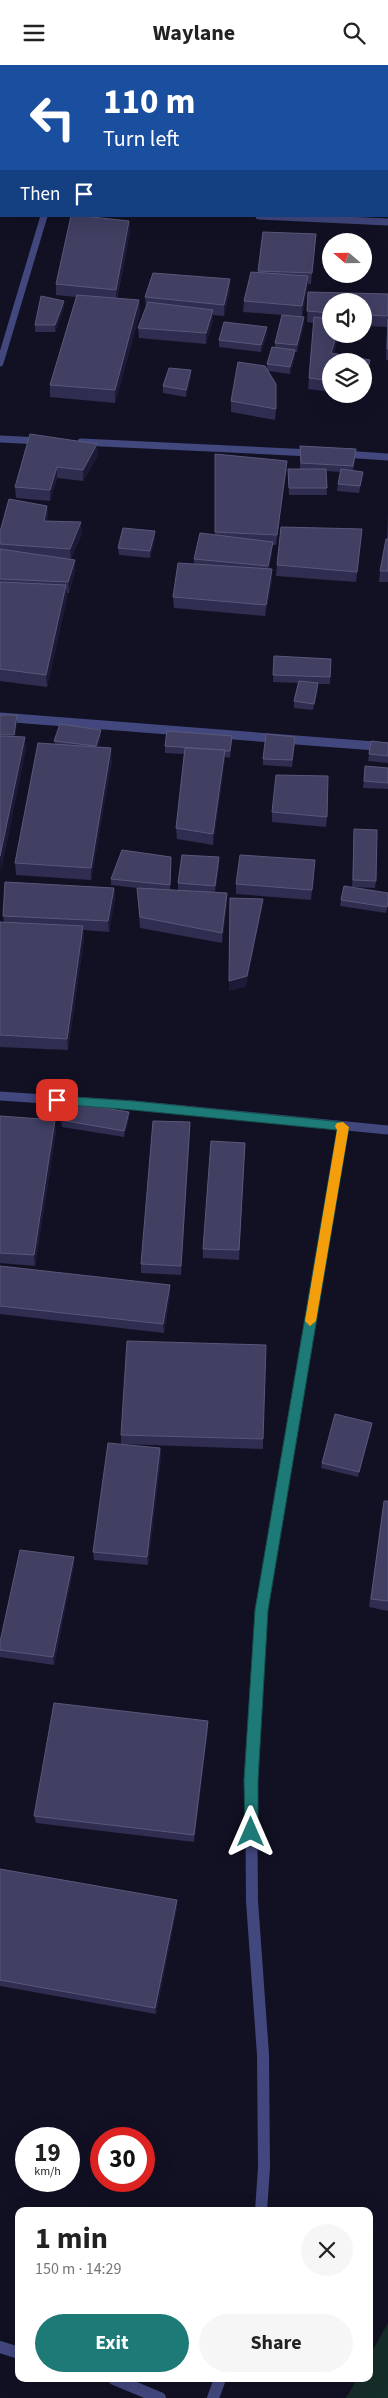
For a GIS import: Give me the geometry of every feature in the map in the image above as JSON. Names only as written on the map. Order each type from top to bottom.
[{"type":"street","points":[[0,363],[44,217]]},
{"type":"street","points":[[285,217],[388,221]]},
{"type":"street","points":[[0,439],[50,441]]},
{"type":"street","points":[[70,442],[318,453]]},
{"type":"street","points":[[338,454],[388,457]]},
{"type":"street","points":[[0,717],[388,747]]},
{"type":"street","points":[[0,1096],[133,1105],[388,1130]]},
{"type":"street","points":[[261,2207],[264,2168],[263,2055],[252,1901],[251,1780],[262,1610],[343,1127]]},
{"type":"street","points":[[0,2347],[15,2352]]},
{"type":"street","points":[[121,2382],[160,2398]]},
{"type":"street","points":[[213,2398],[219,2382]]},
{"type":"green space","points":[[388,2323],[388,2398],[346,2398],[355,2382],[373,2382],[373,2350]]},
{"type":"building","points":[[71,217],[129,221],[116,290],[56,284]]},
{"type":"building","points":[[263,232],[316,234],[312,273],[258,271]]},
{"type":"building","points":[[251,272],[308,276],[302,306],[244,301]]},
{"type":"building","points":[[153,273],[230,279],[224,305],[145,297]]},
{"type":"building","points":[[308,292],[348,293],[322,293],[322,312],[307,311]]},
{"type":"building","points":[[372,294],[388,294],[388,316],[372,315]]},
{"type":"building","points":[[77,295],[139,300],[115,390],[50,385]]},
{"type":"building","points":[[41,296],[64,301],[55,325],[35,325]]},
{"type":"building","points":[[148,302],[213,310],[206,333],[138,328]]},
{"type":"building","points":[[282,315],[304,317],[297,345],[275,343]]},
{"type":"building","points":[[314,317],[322,318],[322,343],[334,343],[331,353],[322,353],[322,380],[309,378]]},
{"type":"building","points":[[224,322],[267,327],[261,345],[219,340]]},
{"type":"building","points":[[272,347],[295,350],[290,367],[267,364]]},
{"type":"building","points":[[238,362],[265,366],[276,384],[276,409],[231,401]]},
{"type":"building","points":[[169,368],[191,370],[186,390],[163,386]]},
{"type":"building","points":[[30,434],[97,444],[83,470],[57,467],[50,490],[15,487]]},
{"type":"building","points":[[300,446],[356,449],[353,466],[301,463]]},
{"type":"building","points":[[215,454],[287,461],[277,535],[215,532]]},
{"type":"building","points":[[288,469],[326,469],[327,488],[289,488]]},
{"type":"building","points":[[341,469],[363,472],[360,486],[338,484]]},
{"type":"building","points":[[9,499],[47,506],[44,521],[81,522],[70,549],[0,544],[0,532]]},
{"type":"building","points":[[281,527],[362,529],[357,572],[277,565]]},
{"type":"building","points":[[123,528],[155,531],[150,551],[118,548]]},
{"type":"building","points":[[200,533],[273,542],[268,566],[194,559]]},
{"type":"building","points":[[386,539],[388,539],[388,571],[380,571]]},
{"type":"building","points":[[0,549],[75,560],[68,582],[0,579]]},
{"type":"building","points":[[178,563],[272,569],[266,605],[173,597]]},
{"type":"building","points":[[0,582],[66,585],[46,675],[0,669]]},
{"type":"building","points":[[274,656],[331,659],[330,677],[273,675]]},
{"type":"building","points":[[299,681],[318,683],[314,704],[294,701]]},
{"type":"building","points":[[0,715],[17,715],[14,735],[0,735]]},
{"type":"building","points":[[60,724],[101,730],[96,746],[54,741]]},
{"type":"building","points":[[167,731],[232,736],[230,751],[165,746]]},
{"type":"building","points":[[266,734],[295,737],[292,760],[263,759]]},
{"type":"building","points":[[0,736],[25,737],[0,856]]},
{"type":"building","points":[[371,741],[388,743],[388,756],[369,754]]},
{"type":"building","points":[[38,743],[111,748],[91,868],[15,863]]},
{"type":"building","points":[[185,748],[225,750],[213,834],[176,828]]},
{"type":"building","points":[[365,766],[388,768],[388,783],[364,781]]},
{"type":"building","points":[[276,775],[328,776],[327,817],[272,812]]},
{"type":"building","points":[[354,829],[377,830],[376,881],[353,880]]},
{"type":"building","points":[[122,850],[171,857],[170,885],[111,879]]},
{"type":"building","points":[[182,855],[219,857],[215,886],[178,883]]},
{"type":"building","points":[[240,855],[315,860],[312,890],[236,884]]},
{"type":"building","points":[[5,882],[114,888],[108,921],[3,916]]},
{"type":"building","points":[[344,886],[388,893],[387,907],[341,900]]},
{"type":"building","points":[[137,888],[227,893],[222,933],[140,917]]},
{"type":"building","points":[[230,898],[263,899],[247,976],[229,981]]},
{"type":"building","points":[[0,922],[83,926],[67,1039],[0,1035]]},
{"type":"building","points":[[67,1102],[129,1112],[124,1131],[61,1120]]},
{"type":"building","points":[[0,1116],[55,1120],[34,1255],[0,1253]]},
{"type":"building","points":[[153,1121],[190,1122],[181,1266],[141,1264]]},
{"type":"building","points":[[211,1141],[245,1143],[239,1250],[203,1249]]},
{"type":"building","points":[[0,1266],[170,1285],[163,1324],[0,1306]]},
{"type":"building","points":[[127,1341],[266,1345],[263,1439],[121,1435]]},
{"type":"building","points":[[335,1414],[372,1423],[359,1472],[322,1463]]},
{"type":"building","points":[[108,1443],[160,1448],[147,1557],[93,1552]]},
{"type":"building","points":[[384,1501],[388,1501],[388,1601],[371,1599]]},
{"type":"building","points":[[20,1550],[74,1557],[53,1657],[0,1650],[0,1642]]},
{"type":"building","points":[[54,1703],[208,1721],[194,1835],[34,1816]]},
{"type":"building","points":[[0,1869],[177,1900],[155,2008],[0,1980]]},
{"type":"slow traffic","points":[[310,1321],[343,1127],[341,1126]]},
{"type":"route","points":[[57,1100],[133,1105],[343,1127],[262,1610],[251,1780],[251,1832]]}]
